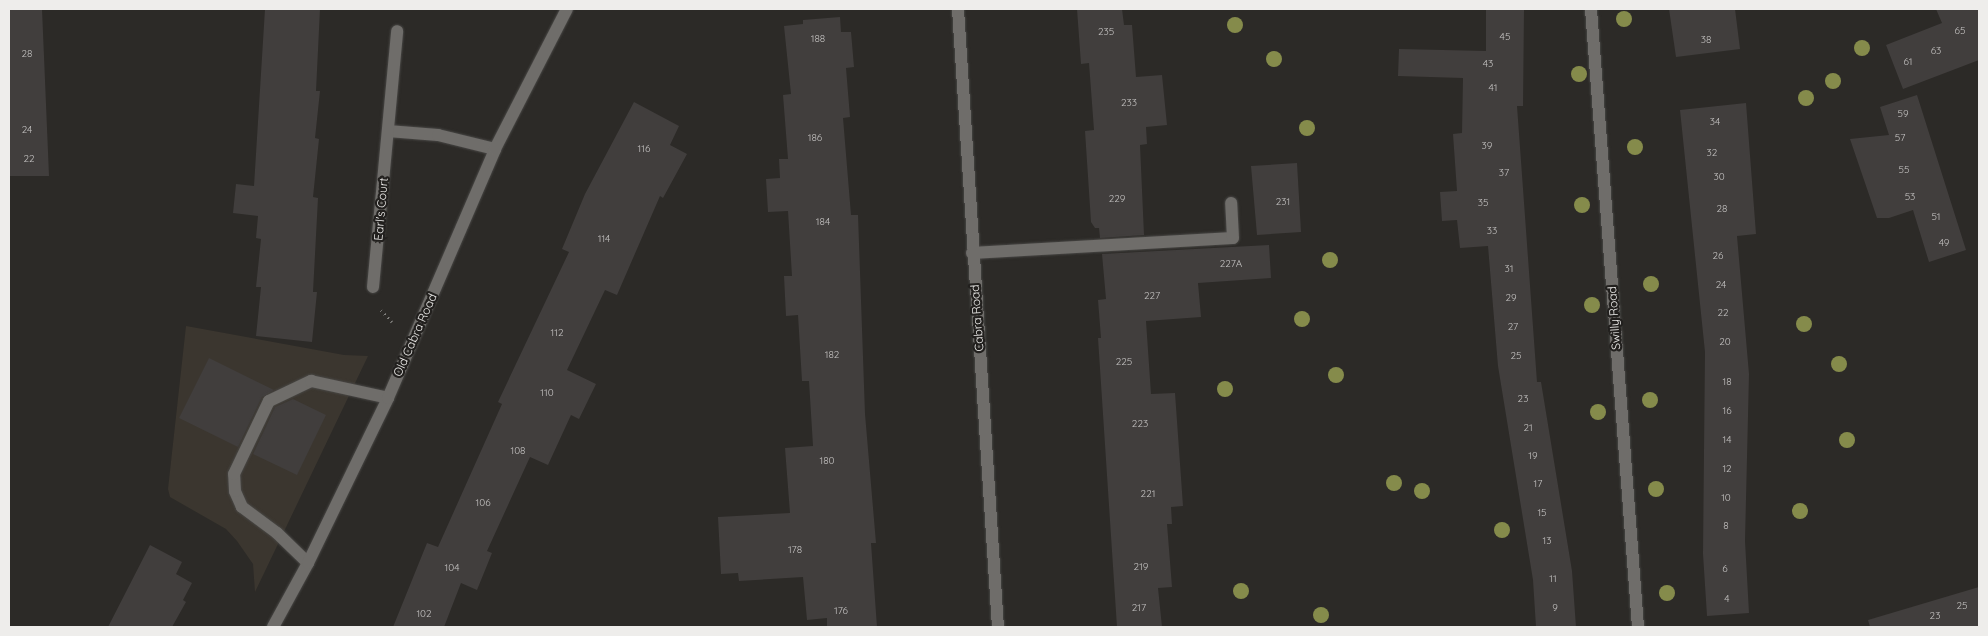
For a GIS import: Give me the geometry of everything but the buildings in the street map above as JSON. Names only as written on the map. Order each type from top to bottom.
[{"type":"main road","name":"Old Cabra Road","points":[[549,39],[559,9]]},
{"type":"main road","name":"Old Cabra Road","points":[[273,627],[308,563],[388,398],[495,149],[549,39],[567,9]]},
{"type":"main road","name":"Cabra Road","points":[[958,9],[972,253],[998,627]]},
{"type":"main road","name":"Swilly Road","points":[[1591,9],[1638,627]]},
{"type":"main road","name":"Earl's Court","points":[[373,287],[397,31]]},
{"type":"main road","points":[[388,131],[438,135],[495,149]]},
{"type":"main road","points":[[972,253],[1233,238],[1231,202]]},
{"type":"main road","points":[[308,563],[277,533],[242,507],[235,491],[234,474],[269,401],[311,381],[388,398]]},
{"type":"path","points":[[373,287],[375,304],[412,344]]},
{"type":"shaded area","points":[[186,326],[344,355],[368,356],[255,592],[253,564],[237,541],[226,529],[170,497],[168,489]]}]
